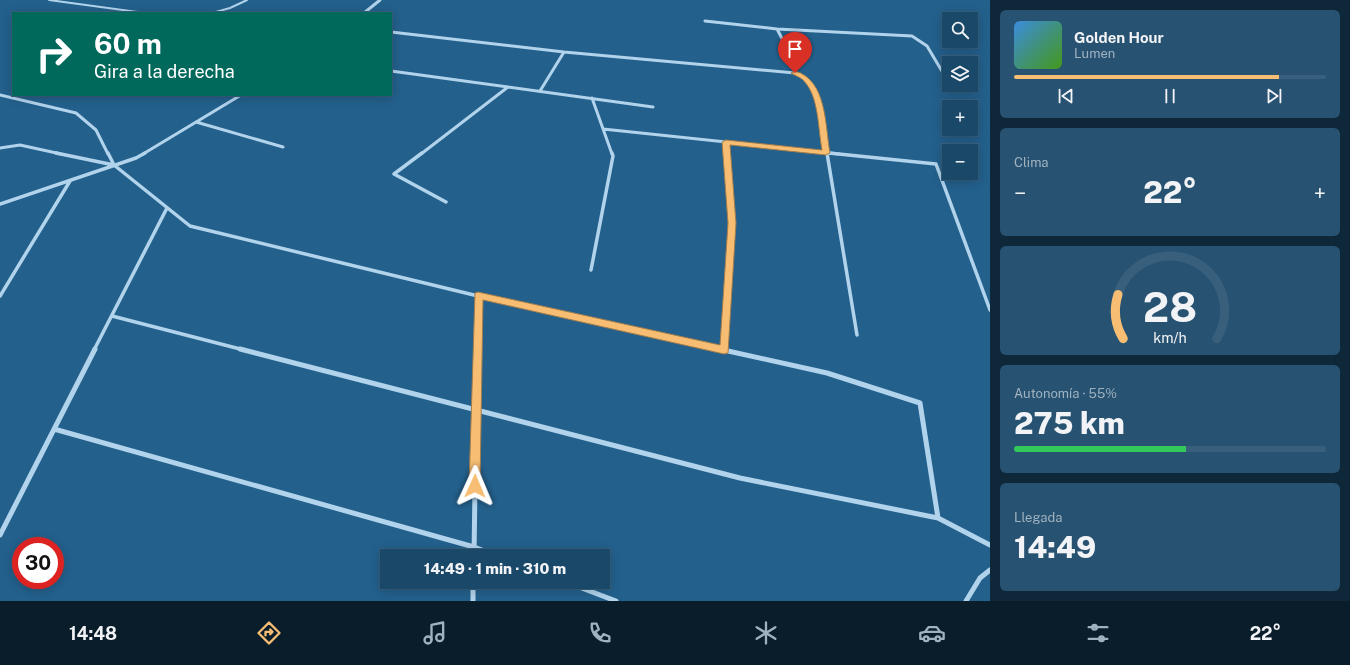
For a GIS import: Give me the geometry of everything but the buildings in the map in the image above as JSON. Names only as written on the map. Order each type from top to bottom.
[{"type":"street","points":[[365,12],[380,0]]},
{"type":"street","points":[[705,21],[778,29],[912,36],[927,46],[942,71]]},
{"type":"street","points":[[778,29],[796,65],[795,73]]},
{"type":"street","points":[[392,32],[564,52],[795,73],[805,78],[812,86],[818,101],[857,335]]},
{"type":"street","points":[[540,91],[564,52]]},
{"type":"street","points":[[392,72],[653,107]]},
{"type":"street","points":[[446,202],[394,174],[508,87]]},
{"type":"street","points":[[0,95],[76,112],[96,130],[114,165],[190,226],[478,296],[827,373],[920,403],[938,518]]},
{"type":"street","points":[[0,204],[136,158],[239,96]]},
{"type":"street","points":[[591,270],[613,156],[592,98]]},
{"type":"street","points":[[196,122],[283,147]]},
{"type":"street","points":[[603,129],[936,164],[990,310]]},
{"type":"street","points":[[724,350],[732,223],[726,142]]},
{"type":"street","points":[[0,148],[20,145],[114,165]]},
{"type":"street","points":[[0,296],[71,180]]},
{"type":"street","points":[[0,535],[167,208]]},
{"type":"street","points":[[474,547],[478,296]]},
{"type":"street","points":[[112,316],[740,478],[938,518],[990,545]]},
{"type":"street","points":[[54,429],[479,549]]},
{"type":"street","points":[[966,601],[980,578],[990,570]]},
{"type":"street","points":[[473,589],[473,601]]},
{"type":"street","points":[[584,589],[616,601]]},
{"type":"lane","points":[[49,0],[138,12]]},
{"type":"lane","points":[[216,12],[230,8],[247,0]]},
{"type":"route","points":[[475,486],[478,296],[724,350],[732,223],[726,142],[826,153],[818,101],[812,86],[805,78],[795,73]]}]
